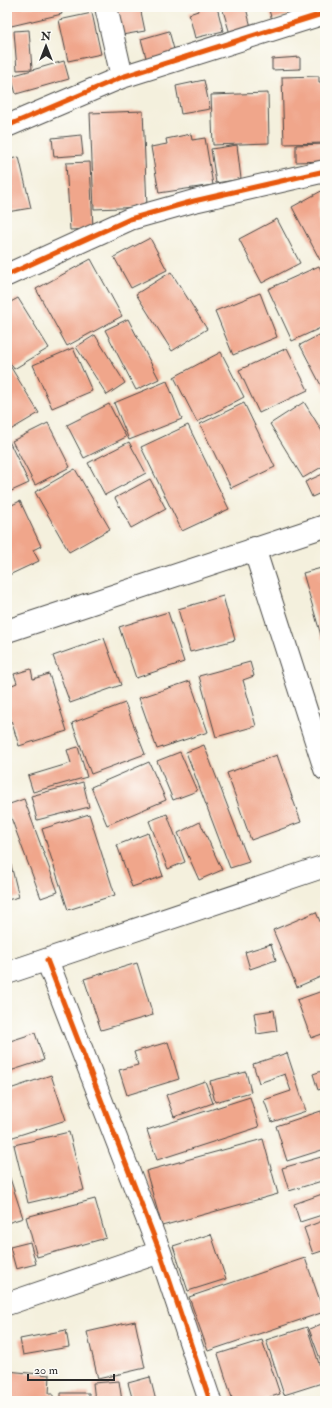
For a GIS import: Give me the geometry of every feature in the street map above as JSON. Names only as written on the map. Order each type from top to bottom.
[{"type":"street","points":[[106,7],[122,77]]},
{"type":"street","points":[[7,126],[122,77],[325,13]]},
{"type":"street","points":[[7,275],[130,220],[194,201],[325,171]]},
{"type":"street","points":[[7,631],[254,548],[325,526]]},
{"type":"street","points":[[254,548],[325,769]]},
{"type":"street","points":[[7,973],[325,866]]},
{"type":"street","points":[[47,960],[160,1252],[210,1401]]},
{"type":"street","points":[[7,1304],[160,1252]]},
{"type":"building","points":[[7,7],[60,7],[62,14],[7,27]]},
{"type":"building","points":[[116,7],[140,7],[145,31],[122,35]]},
{"type":"building","points":[[197,7],[217,7],[223,31],[195,38],[189,14],[198,11]]},
{"type":"building","points":[[222,7],[249,7],[246,8],[251,27],[230,34]]},
{"type":"building","points":[[268,7],[316,7],[272,20]]},
{"type":"building","points":[[92,13],[101,54],[68,61],[59,20]]},
{"type":"building","points":[[29,30],[32,69],[17,70],[14,31]]},
{"type":"building","points":[[169,31],[175,53],[147,61],[141,39]]},
{"type":"building","points":[[300,57],[300,69],[272,70],[272,59]]},
{"type":"building","points":[[64,61],[69,79],[16,94],[11,76]]},
{"type":"building","points":[[319,76],[319,82],[325,82],[325,143],[284,144],[282,77]]},
{"type":"building","points":[[204,80],[210,109],[181,114],[176,86]]},
{"type":"building","points":[[268,93],[269,143],[213,145],[211,95]]},
{"type":"building","points":[[143,111],[147,207],[94,209],[90,113]]},
{"type":"building","points":[[191,134],[192,140],[205,138],[213,185],[159,193],[151,147],[167,144],[166,139]]},
{"type":"building","points":[[81,135],[83,155],[54,157],[52,138]]},
{"type":"building","points":[[325,144],[325,161],[296,162],[296,145]]},
{"type":"building","points":[[237,145],[241,179],[216,183],[211,149]]},
{"type":"building","points":[[19,157],[31,208],[7,212],[7,160]]},
{"type":"building","points":[[90,162],[93,229],[70,230],[66,163]]},
{"type":"building","points":[[325,189],[325,258],[320,260],[292,207]]},
{"type":"building","points":[[277,219],[300,263],[262,283],[239,239]]},
{"type":"building","points":[[150,238],[167,270],[131,288],[114,257]]},
{"type":"building","points":[[91,259],[122,316],[67,346],[36,289]]},
{"type":"building","points":[[319,266],[325,279],[325,326],[292,341],[268,289]]},
{"type":"building","points":[[171,272],[207,329],[172,351],[136,294]]},
{"type":"building","points":[[260,293],[277,337],[233,355],[215,311]]},
{"type":"building","points":[[18,298],[49,348],[14,369],[7,358],[7,304]]},
{"type":"building","points":[[128,319],[159,379],[136,390],[105,330]]},
{"type":"building","points":[[325,332],[325,393],[300,345]]},
{"type":"building","points":[[95,335],[125,383],[107,395],[76,347]]},
{"type":"building","points":[[73,348],[92,391],[52,408],[33,365]]},
{"type":"building","points":[[287,348],[308,390],[259,413],[239,370]]},
{"type":"building","points":[[221,352],[244,397],[197,422],[174,377]]},
{"type":"building","points":[[7,361],[39,413],[7,432]]},
{"type":"building","points":[[167,381],[182,419],[129,440],[114,403]]},
{"type":"building","points":[[304,402],[325,436],[325,465],[303,478],[270,424]]},
{"type":"building","points":[[244,403],[275,467],[231,488],[200,424]]},
{"type":"building","points":[[109,404],[126,437],[84,458],[67,425]]},
{"type":"building","points":[[48,423],[70,467],[35,485],[12,441]]},
{"type":"building","points":[[188,425],[229,509],[182,531],[141,447]]},
{"type":"building","points":[[7,437],[29,483],[7,493]]},
{"type":"building","points":[[129,442],[146,473],[105,495],[88,463]]},
{"type":"building","points":[[75,469],[110,529],[69,552],[35,492]]},
{"type":"building","points":[[325,473],[325,491],[312,497],[305,482]]},
{"type":"building","points":[[150,479],[166,509],[131,528],[115,498]]},
{"type":"building","points":[[7,499],[10,506],[20,501],[41,546],[33,550],[39,561],[7,576]]},
{"type":"building","points":[[325,567],[325,638],[322,639],[303,573]]},
{"type":"building","points":[[223,596],[235,640],[190,652],[178,609]]},
{"type":"building","points":[[168,612],[184,662],[136,678],[119,627]]},
{"type":"building","points":[[104,638],[121,685],[70,703],[53,656]]},
{"type":"building","points":[[250,662],[254,676],[243,680],[256,726],[216,737],[199,676]]},
{"type":"building","points":[[31,669],[33,679],[49,674],[67,731],[19,746],[7,707],[7,687],[17,683],[14,674]]},
{"type":"building","points":[[190,681],[208,732],[157,749],[139,698]]},
{"type":"building","points":[[125,703],[145,754],[91,774],[72,723]]},
{"type":"building","points":[[204,745],[249,862],[230,868],[186,752]]},
{"type":"building","points":[[78,747],[87,777],[33,792],[28,776],[71,763],[67,750]]},
{"type":"building","points":[[180,752],[197,791],[173,800],[157,761]]},
{"type":"building","points":[[277,755],[301,822],[251,840],[227,773]]},
{"type":"building","points":[[149,762],[166,800],[107,825],[91,787]]},
{"type":"building","points":[[83,782],[89,807],[37,820],[31,796]]},
{"type":"building","points":[[24,799],[58,892],[41,898],[7,807],[7,805]]},
{"type":"building","points":[[89,814],[115,895],[68,910],[42,829]]},
{"type":"building","points":[[167,814],[185,862],[168,869],[149,821]]},
{"type":"building","points":[[200,822],[222,870],[199,880],[178,833]]},
{"type":"building","points":[[148,833],[163,876],[132,887],[117,845]]},
{"type":"building","points":[[7,849],[19,897],[7,900]]},
{"type":"building","points":[[316,912],[322,926],[325,924],[325,975],[297,987],[273,930]]},
{"type":"building","points":[[271,944],[276,960],[250,969],[245,952]]},
{"type":"building","points":[[137,963],[153,1015],[101,1030],[84,979]]},
{"type":"building","points":[[325,990],[325,1033],[311,1038],[297,1000]]},
{"type":"building","points":[[274,1010],[277,1031],[257,1034],[254,1013]]},
{"type":"building","points":[[35,1033],[44,1060],[7,1072],[7,1042]]},
{"type":"building","points":[[168,1042],[179,1079],[127,1095],[119,1070],[138,1065],[134,1052]]},
{"type":"building","points":[[287,1053],[306,1111],[272,1122],[264,1100],[291,1091],[285,1074],[259,1083],[253,1064]]},
{"type":"building","points":[[325,1070],[325,1088],[318,1090],[313,1074]]},
{"type":"building","points":[[246,1072],[251,1092],[215,1102],[210,1081]]},
{"type":"building","points":[[51,1075],[66,1120],[10,1138],[7,1129],[7,1090]]},
{"type":"building","points":[[205,1081],[213,1103],[174,1117],[166,1095]]},
{"type":"building","points":[[250,1097],[259,1127],[157,1160],[147,1130]]},
{"type":"building","points":[[321,1111],[325,1123],[325,1149],[287,1161],[276,1126]]},
{"type":"building","points":[[69,1132],[84,1190],[28,1203],[14,1145]]},
{"type":"building","points":[[263,1139],[278,1194],[162,1226],[146,1171]]},
{"type":"building","points":[[325,1156],[325,1180],[289,1191],[282,1168]]},
{"type":"building","points":[[7,1169],[23,1218],[7,1223]]},
{"type":"building","points":[[325,1193],[325,1214],[300,1222],[294,1204]]},
{"type":"building","points":[[95,1199],[106,1238],[37,1257],[26,1217]]},
{"type":"building","points":[[325,1220],[325,1250],[313,1254],[304,1228]]},
{"type":"building","points":[[211,1234],[226,1279],[188,1291],[173,1246]]},
{"type":"building","points":[[30,1242],[36,1264],[16,1269],[10,1247]]},
{"type":"building","points":[[305,1258],[324,1312],[208,1351],[189,1297]]},
{"type":"building","points":[[325,1285],[325,1294],[322,1286]]},
{"type":"building","points":[[135,1321],[145,1368],[98,1379],[87,1332]]},
{"type":"building","points":[[324,1323],[325,1363],[322,1364],[309,1329]]},
{"type":"building","points":[[307,1327],[325,1382],[284,1395],[266,1340]]},
{"type":"building","points":[[66,1330],[69,1347],[23,1355],[20,1339]]},
{"type":"building","points":[[262,1340],[280,1394],[258,1401],[233,1401],[218,1354]]},
{"type":"building","points":[[7,1371],[50,1375],[49,1394],[53,1394],[53,1401],[7,1401]]},
{"type":"building","points":[[150,1377],[156,1401],[133,1401],[128,1383]]},
{"type":"building","points":[[119,1381],[122,1401],[95,1401],[93,1383]]},
{"type":"building","points":[[61,1393],[89,1393],[89,1401],[61,1401]]},
{"type":"cycle path","points":[[7,126],[122,77],[325,13]]},
{"type":"cycle path","points":[[7,275],[130,219],[194,201],[325,171]]},
{"type":"cycle path","points":[[47,960],[160,1252],[210,1401]]}]
